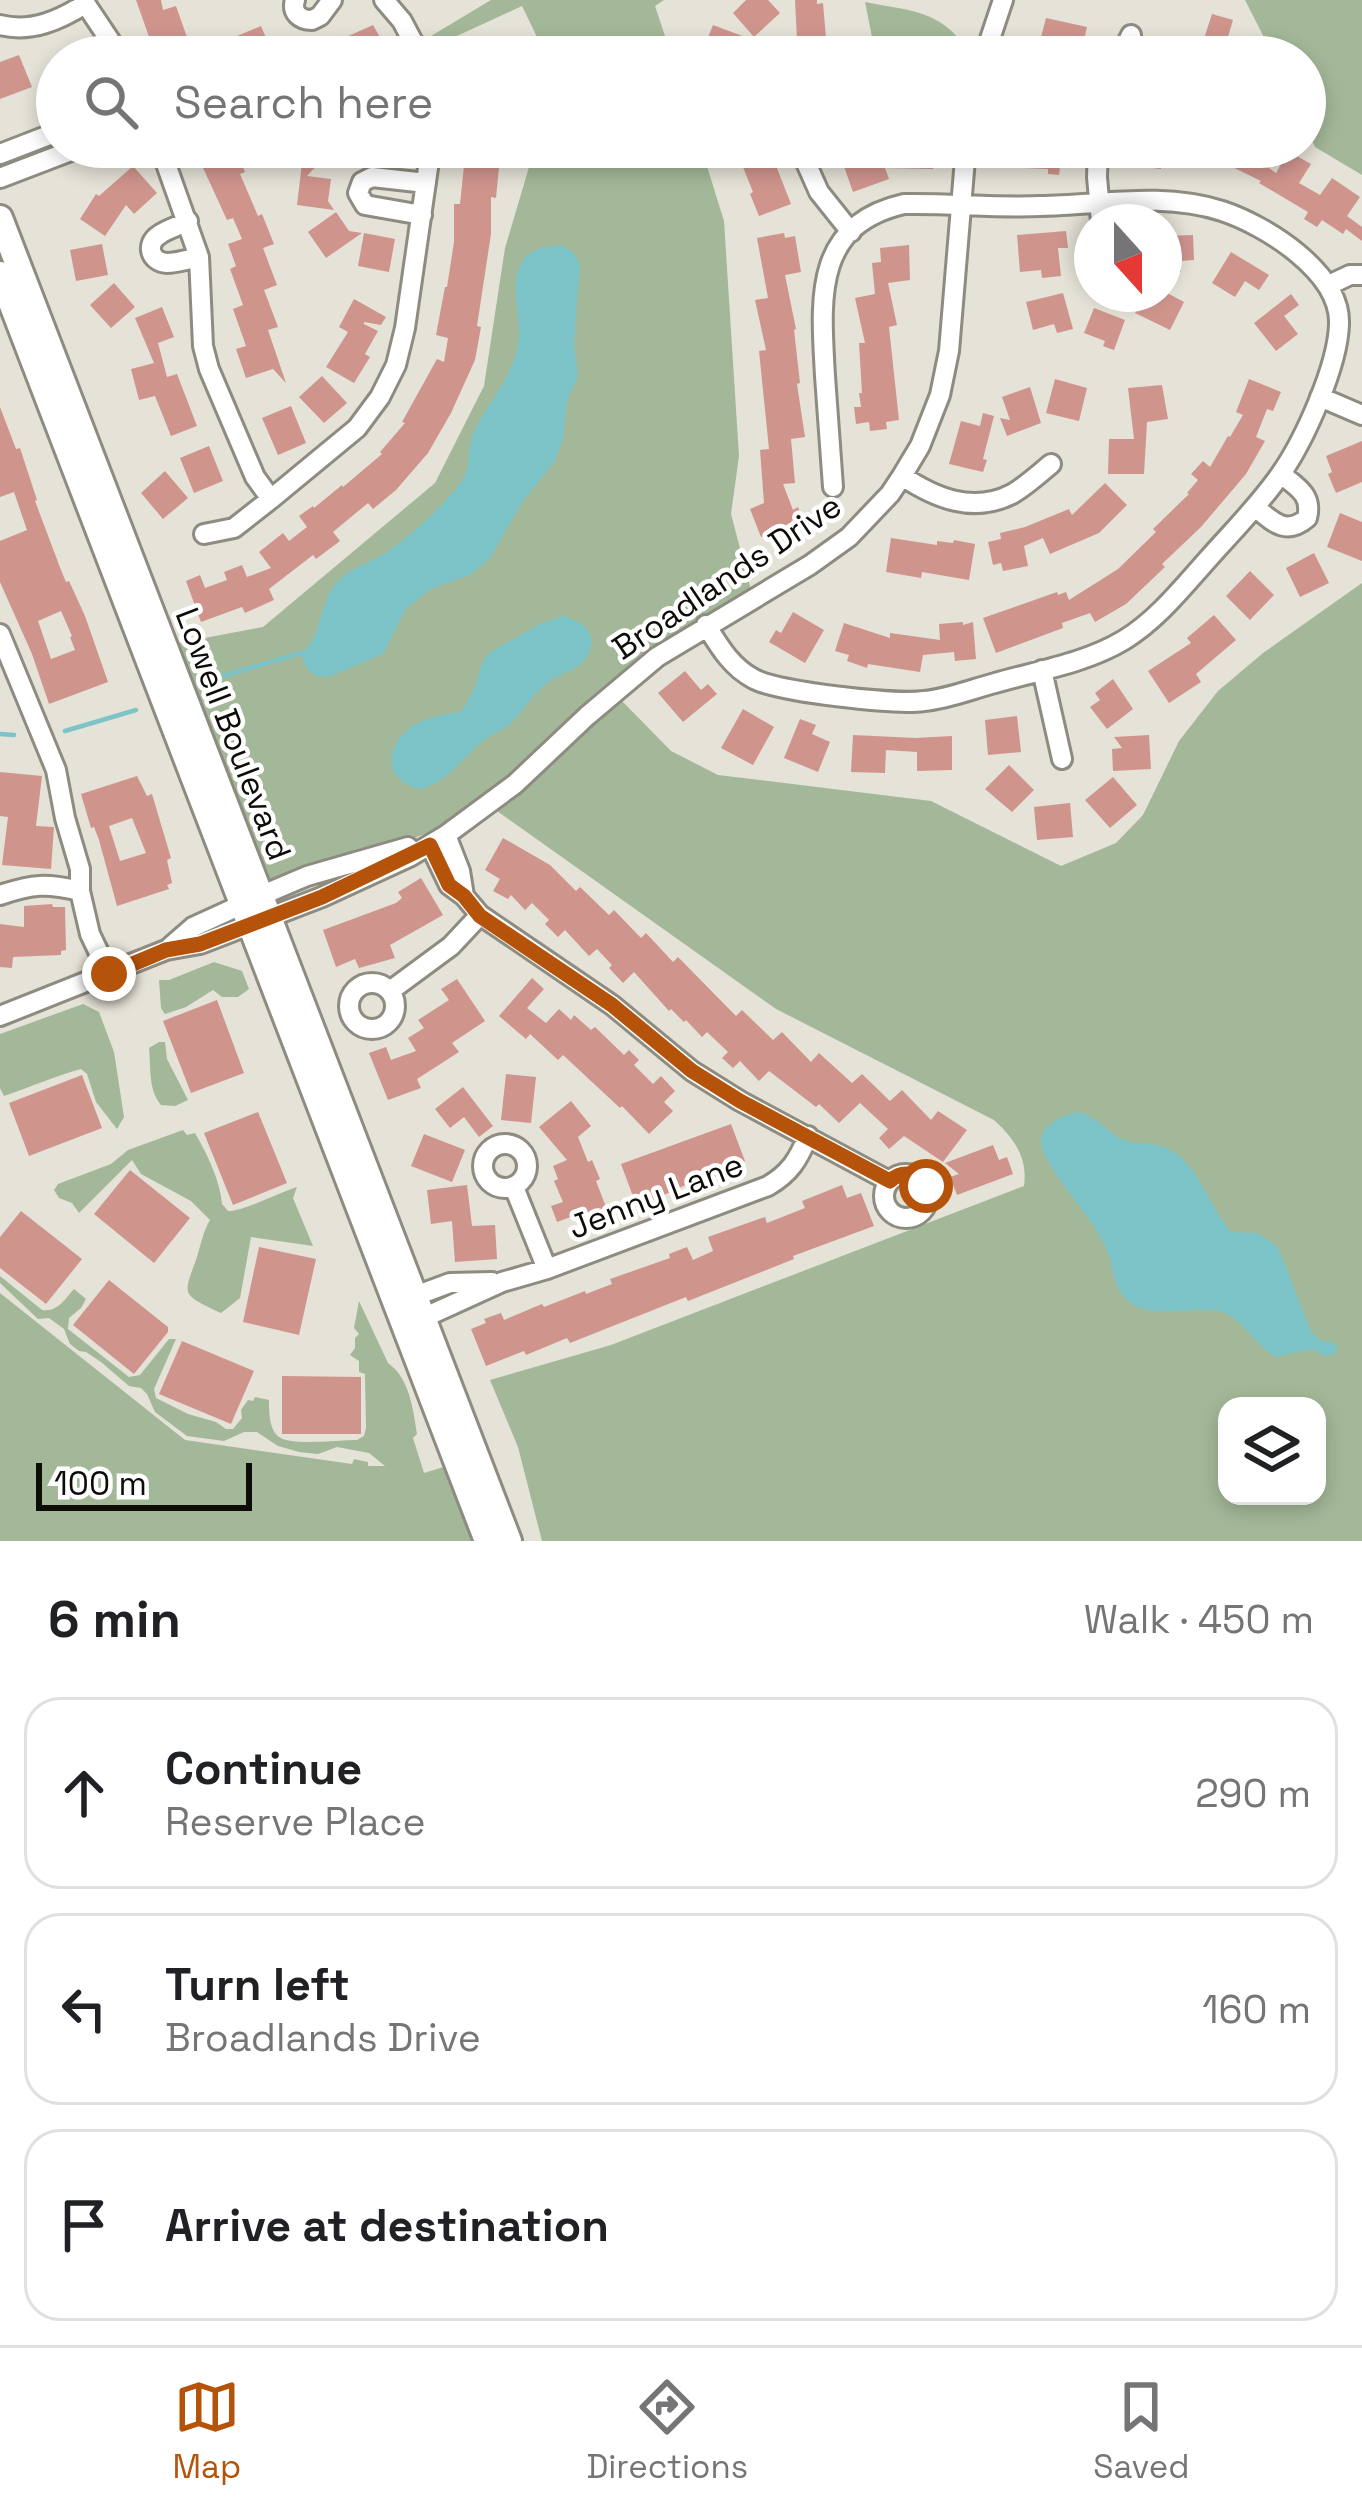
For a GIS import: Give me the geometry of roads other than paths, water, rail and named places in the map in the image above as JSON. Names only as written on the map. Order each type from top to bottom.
[{"type":"main road","name":"Lowell Boulevard","points":[[0,218],[488,1541]]},
{"type":"main road","name":"Lowell Boulevard","points":[[0,274],[419,1307],[508,1541]]},
{"type":"street","points":[[295,0],[299,17],[312,20],[332,0]]},
{"type":"street","points":[[384,0],[410,36]]},
{"type":"street","points":[[991,36],[1003,0]]},
{"type":"street","points":[[0,25],[21,28],[47,23],[84,2],[107,36]]},
{"type":"street","points":[[0,154],[36,140]]},
{"type":"street","points":[[0,178],[36,164]]},
{"type":"street","points":[[168,168],[199,257],[202,346],[209,369],[255,477],[272,499]]},
{"type":"street","points":[[204,534],[234,528],[272,499],[357,428],[380,398],[400,351],[428,168]]},
{"type":"street","points":[[808,168],[819,192],[851,232]]},
{"type":"street","name":"Broadlands Drive","points":[[0,1016],[166,950],[193,927],[322,897],[438,840],[515,784],[643,667],[848,537],[902,476],[940,395],[949,351],[964,168]]},
{"type":"street","points":[[1099,168],[1100,204]]},
{"type":"street","points":[[422,215],[365,205],[358,193],[362,182],[372,177],[426,183]]},
{"type":"street","points":[[706,625],[724,654],[753,679],[795,690],[918,702],[1089,656],[1142,628],[1280,474],[1320,397],[1340,322],[1329,285],[1281,240],[1226,213],[1190,203],[1140,204]]},
{"type":"street","points":[[833,487],[822,297],[829,265],[851,232],[884,208],[904,204],[1074,209]]},
{"type":"street","points":[[188,221],[156,236],[151,254],[166,263],[199,257]]},
{"type":"street","points":[[1329,285],[1362,275]]},
{"type":"street","points":[[1340,322],[1362,317]]},
{"type":"street","points":[[1320,397],[1362,415]]},
{"type":"street","points":[[902,476],[939,498],[985,501],[1012,494],[1051,464]]},
{"type":"street","points":[[1255,507],[1279,527],[1307,518],[1310,504],[1305,493],[1280,474]]},
{"type":"street","points":[[0,634],[56,770],[90,934],[109,974]]},
{"type":"street","points":[[1042,670],[1062,759]]},
{"type":"street","points":[[438,840],[449,885],[480,916],[612,1005],[692,1071],[890,1181]]},
{"type":"street","points":[[0,896],[34,884],[80,891]]},
{"type":"street","points":[[390,991],[451,946],[480,916]]},
{"type":"street","name":"Jenny Lane","points":[[419,1307],[548,1269],[768,1186],[786,1176],[808,1136]]},
{"type":"street","points":[[514,1187],[548,1269]]},
{"type":"water","points":[[561,245],[574,253],[580,265],[574,343],[578,377],[567,401],[555,461],[523,501],[490,558],[470,575],[430,589],[406,609],[383,654],[329,677],[316,676],[302,656],[333,587],[341,577],[404,539],[463,479],[473,434],[515,356],[519,334],[516,283],[521,263],[533,251]]},
{"type":"water","points":[[562,616],[582,624],[590,634],[591,647],[581,664],[544,685],[511,723],[439,780],[420,789],[399,778],[393,770],[393,751],[404,733],[425,720],[461,712],[489,653]]},
{"type":"water","points":[[1077,1112],[1125,1140],[1174,1152],[1191,1169],[1231,1232],[1258,1233],[1278,1247],[1311,1331],[1321,1341],[1337,1346],[1336,1354],[1325,1356],[1312,1349],[1276,1357],[1226,1313],[1148,1310],[1128,1301],[1100,1237],[1042,1147],[1043,1133],[1050,1124]]},
{"type":"waterway","points":[[206,681],[304,652]]},
{"type":"waterway","points":[[65,731],[136,710]]},
{"type":"waterway","points":[[0,734],[14,735]]}]
